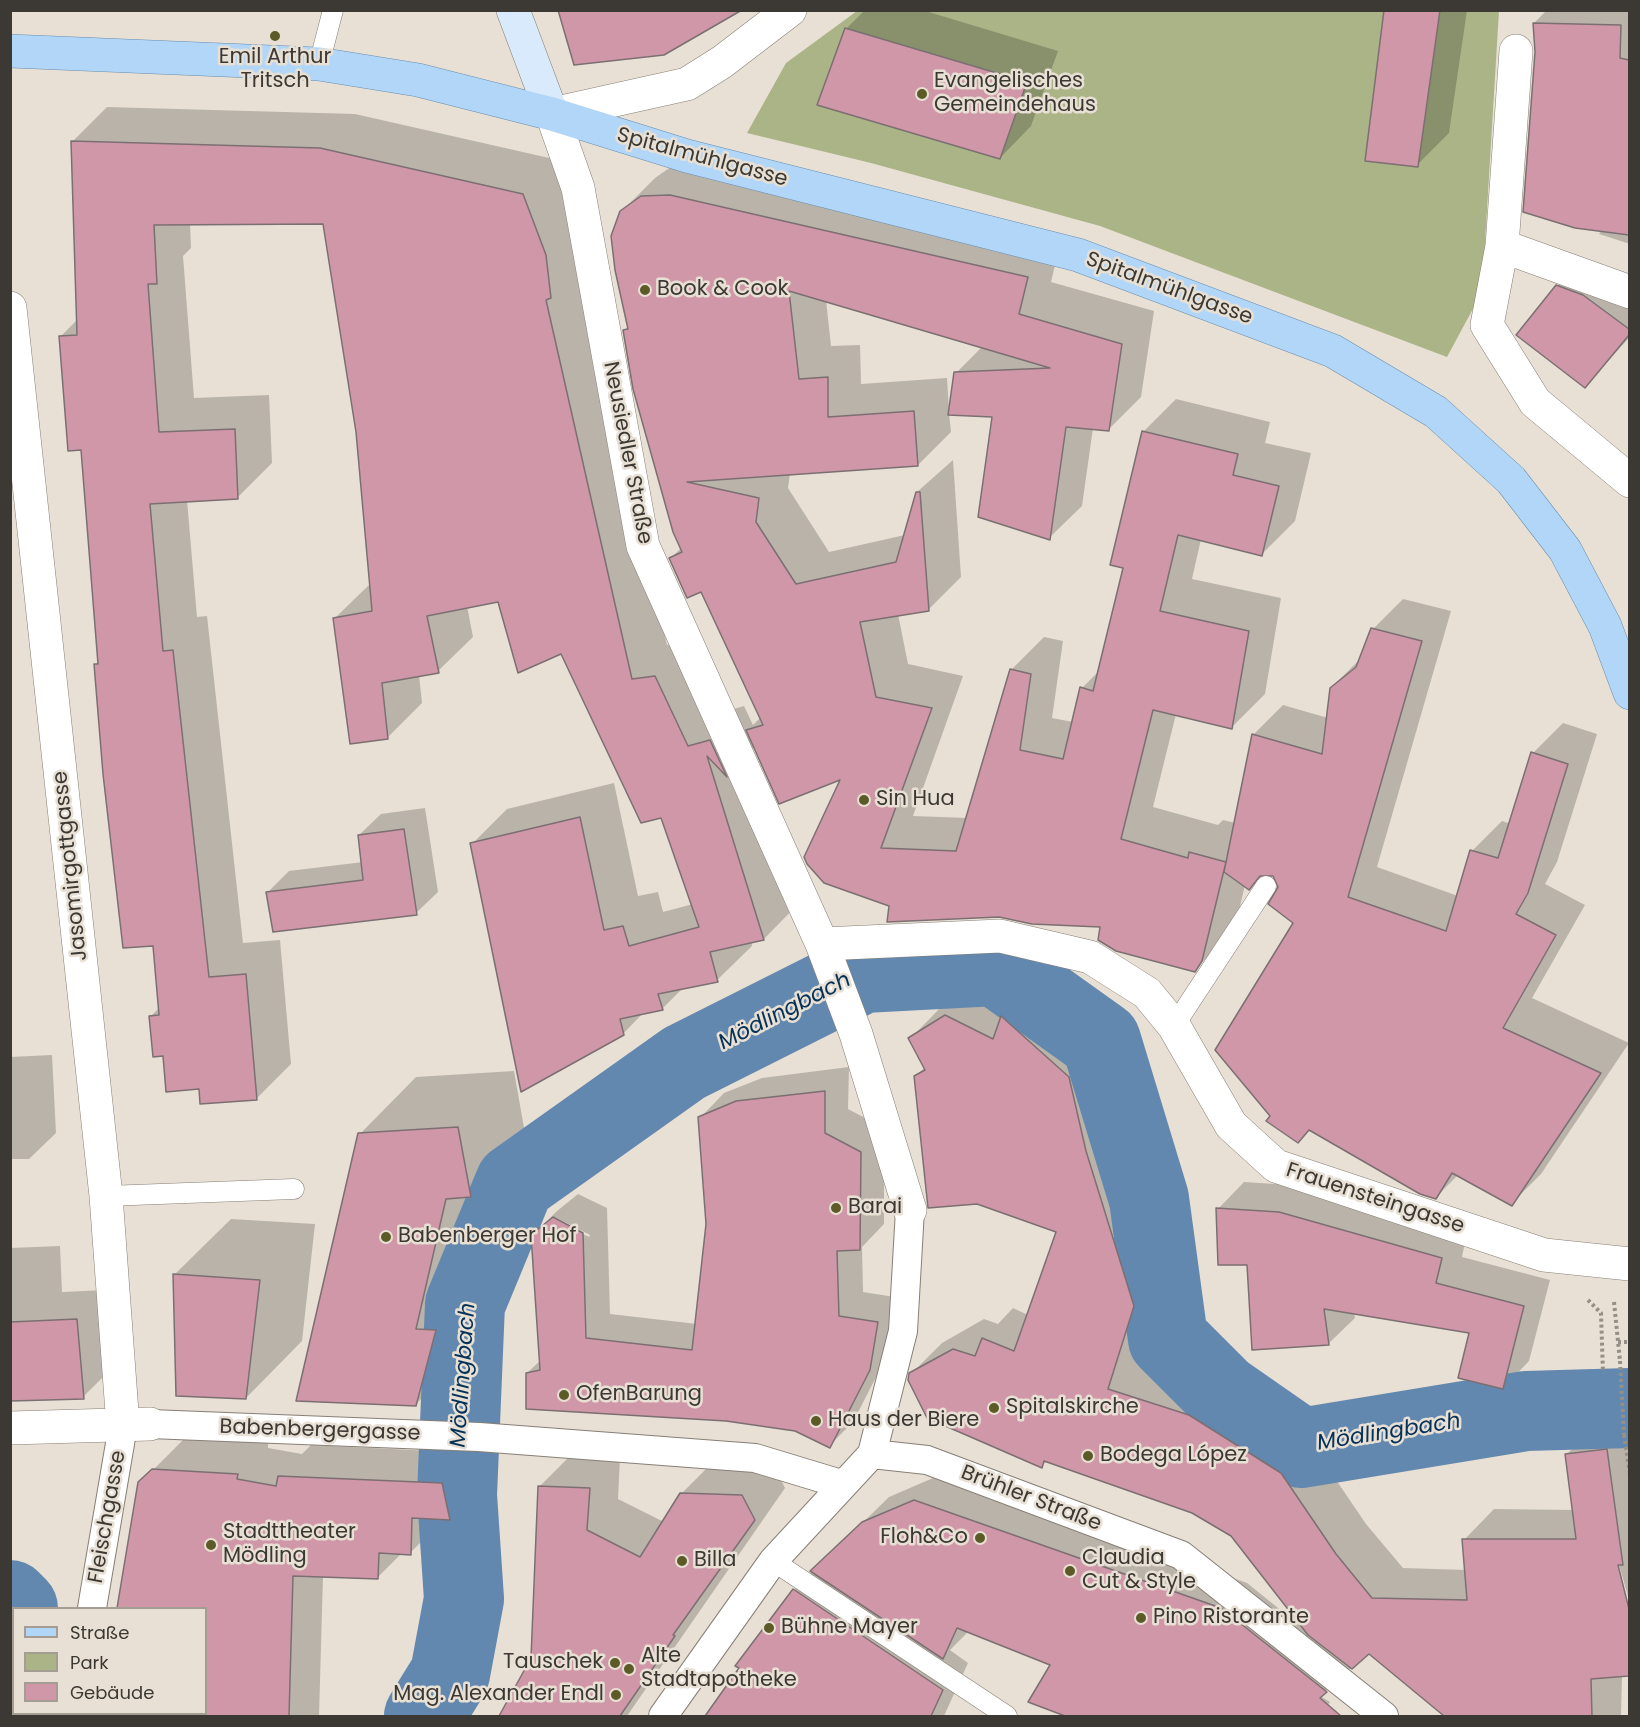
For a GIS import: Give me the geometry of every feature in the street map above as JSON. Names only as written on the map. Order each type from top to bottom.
[{"type":"main road","name":"Neusiedler Straße","points":[[513,10],[552,114]]},
{"type":"main road","name":"Spitalmühlgasse","points":[[10,51],[319,64],[417,80],[552,114],[687,156],[1078,255],[1333,351],[1436,412],[1511,480],[1565,550],[1605,626],[1629,693]]},
{"type":"street","points":[[552,114],[687,84],[722,62],[790,10]]},
{"type":"street","points":[[1516,51],[1502,246],[1486,325],[1535,402],[1629,481]]},
{"type":"street","name":"Neusiedler Straße","points":[[552,114],[578,188],[643,546],[825,953],[856,1035],[910,1210]]},
{"type":"street","points":[[1502,246],[1629,292]]},
{"type":"street","name":"Jasomirgottgasse","points":[[10,308],[106,1196],[136,1425]]},
{"type":"street","name":"Frauensteingasse","points":[[825,953],[1000,936],[1090,957],[1147,993],[1174,1026],[1231,1125],[1276,1166],[1559,1257],[1629,1264]]},
{"type":"street","points":[[663,1716],[773,1561],[872,1454],[903,1330],[910,1210]]},
{"type":"street","name":"Babenbergergasse","points":[[10,1428],[136,1425],[479,1437],[755,1458],[841,1485]]},
{"type":"street","name":"Fleischgasse","points":[[92,1607],[136,1425]]},
{"type":"street","name":"Brühler Straße","points":[[872,1454],[927,1460],[1180,1555],[1384,1716]]},
{"type":"lane","points":[[319,64],[333,10]]},
{"type":"lane","points":[[1174,1026],[1266,886]]},
{"type":"lane","points":[[106,1196],[294,1190]]},
{"type":"lane","points":[[773,1561],[1007,1716]]},
{"type":"path","points":[[1603,1373],[1600,1313],[1581,1293],[1554,1282],[1559,1257],[1614,1298],[1629,1474]]},
{"type":"path","points":[[1618,1342],[1629,1342]]},
{"type":"green space","points":[[857,11],[1499,11],[1482,292],[1447,357],[1100,226],[871,163],[747,133],[786,63]]},
{"type":"building","points":[[558,10],[742,10],[664,55],[574,65]]},
{"type":"building","points":[[1384,10],[1440,10],[1418,167],[1365,161]]},
{"type":"building","points":[[1533,23],[1621,25],[1620,58],[1629,60],[1629,235],[1575,228],[1523,212],[1535,52]]},
{"type":"building","name":"Evangelisches Gemeindehaus","points":[[845,28],[1027,82],[1000,159],[817,105]]},
{"type":"building","points":[[71,141],[320,148],[523,194],[546,255],[551,298],[546,300],[632,679],[655,676],[688,746],[710,740],[727,777],[707,756],[764,940],[710,952],[718,982],[658,994],[663,1010],[620,1019],[624,1035],[521,1092],[470,843],[580,817],[604,930],[623,926],[629,946],[699,927],[661,818],[641,823],[561,654],[518,673],[498,602],[427,616],[439,673],[382,683],[388,739],[350,744],[333,618],[372,611],[356,432],[323,224],[154,225],[157,284],[148,284],[159,432],[235,429],[238,499],[150,504],[163,651],[173,650],[209,977],[246,974],[257,1100],[200,1104],[199,1089],[166,1092],[163,1056],[153,1057],[149,1016],[159,1015],[153,946],[123,948],[103,774],[94,664],[98,664],[81,450],[68,451],[59,336],[77,335]]},
{"type":"building","points":[[670,195],[1028,277],[1019,314],[1122,344],[1109,431],[1066,427],[1050,540],[978,517],[992,417],[948,415],[954,372],[1050,368],[789,291],[799,379],[828,377],[828,417],[914,411],[918,466],[687,482],[759,498],[756,522],[796,584],[896,562],[916,492],[920,492],[929,611],[860,622],[876,697],[932,708],[881,848],[956,851],[1010,669],[1031,674],[1020,750],[1063,759],[1080,687],[1093,691],[1123,568],[1110,565],[1142,431],[1238,454],[1233,475],[1279,486],[1262,556],[1178,535],[1160,611],[1249,631],[1232,729],[1153,710],[1121,839],[1188,858],[1189,852],[1226,862],[1202,961],[1195,972],[1116,951],[1098,940],[1100,927],[1032,924],[999,917],[887,922],[889,906],[824,883],[807,864],[804,857],[840,780],[779,804],[746,730],[763,725],[701,592],[687,598],[669,558],[682,552],[673,532],[633,389],[623,330],[628,329],[615,270],[611,236],[620,211],[641,196]]},
{"type":"building","points":[[1556,285],[1583,295],[1629,329],[1629,335],[1585,388],[1516,335]]},
{"type":"building","points":[[1371,628],[1422,641],[1348,897],[1446,931],[1470,850],[1498,858],[1531,752],[1568,764],[1528,893],[1516,914],[1556,935],[1503,1028],[1601,1073],[1512,1206],[1452,1173],[1436,1199],[1420,1194],[1309,1130],[1298,1143],[1266,1121],[1270,1116],[1215,1050],[1293,923],[1268,904],[1278,887],[1273,876],[1260,876],[1249,890],[1224,872],[1252,734],[1322,754],[1330,688],[1356,667]]},
{"type":"building","points":[[404,829],[417,915],[273,932],[266,892],[363,880],[358,835]]},
{"type":"building","points":[[945,1015],[993,1039],[1001,1016],[1069,1077],[1086,1151],[1134,1306],[1108,1389],[1189,1415],[1281,1473],[1336,1554],[1372,1598],[1467,1600],[1462,1539],[1576,1539],[1565,1454],[1607,1449],[1623,1565],[1618,1565],[1629,1609],[1629,1676],[1591,1679],[1592,1716],[1444,1716],[1369,1654],[1352,1669],[1308,1635],[1231,1536],[1192,1513],[1044,1461],[1042,1468],[927,1418],[908,1380],[909,1373],[953,1349],[975,1356],[982,1338],[1014,1351],[1056,1232],[977,1204],[928,1208],[914,1076],[925,1070],[908,1038]]},
{"type":"building","points":[[825,1091],[825,1133],[861,1152],[860,1250],[837,1251],[839,1316],[878,1322],[870,1370],[830,1448],[795,1431],[726,1421],[526,1409],[526,1373],[540,1370],[531,1235],[553,1217],[583,1233],[586,1338],[692,1350],[706,1224],[698,1117],[736,1101]]},
{"type":"building","name":"Babenberger Hof","points":[[458,1127],[471,1197],[446,1199],[416,1329],[436,1330],[416,1406],[296,1401],[358,1133]]},
{"type":"building","points":[[1216,1208],[1279,1212],[1442,1258],[1436,1283],[1524,1306],[1503,1389],[1458,1378],[1469,1333],[1324,1309],[1329,1345],[1252,1350],[1247,1265],[1218,1265]]},
{"type":"building","points":[[173,1274],[260,1280],[246,1399],[176,1396]]},
{"type":"building","points":[[77,1319],[84,1399],[10,1401],[10,1322]]},
{"type":"building","name":"Stadttheater Mödling","points":[[152,1469],[238,1474],[237,1479],[276,1486],[278,1476],[442,1483],[450,1520],[412,1518],[411,1555],[379,1553],[378,1579],[293,1576],[289,1716],[206,1716],[207,1607],[117,1607],[138,1482]]},
{"type":"building","points":[[538,1486],[590,1488],[587,1530],[640,1557],[680,1493],[742,1495],[755,1520],[673,1635],[675,1636],[620,1716],[499,1716],[531,1658]]},
{"type":"building","points":[[914,1500],[1221,1608],[1327,1692],[1320,1698],[1341,1716],[1065,1716],[1028,1702],[1050,1665],[957,1628],[943,1659],[810,1571],[862,1522]]},
{"type":"building","points":[[793,1589],[943,1690],[931,1716],[705,1716],[739,1668],[735,1666]]},
{"type":"waterway","name":"Mödlingbach","points":[[424,1716],[450,1674],[464,1599],[457,1495],[465,1304],[515,1183],[684,1063],[863,973],[996,966],[1101,1041],[1149,1199],[1168,1339],[1222,1393],[1301,1448],[1526,1411],[1630,1408]]},
{"type":"waterway","name":"Mödlingbach","points":[[10,1600],[17,1607]]},
{"type":"place","name":"Emil Arthur Tritsch","points":[[275,36]]},
{"type":"place","name":"Evangelisches Gemeindehaus","points":[[922,94]]},
{"type":"place","name":"Book & Cook","points":[[645,290]]},
{"type":"place","name":"Sin Hua","points":[[864,800]]},
{"type":"place","name":"Barai","points":[[836,1208]]},
{"type":"place","name":"Babenberger Hof","points":[[386,1237]]},
{"type":"place","name":"OfenBarung","points":[[564,1395]]},
{"type":"place","name":"Spitalskirche","points":[[994,1408]]},
{"type":"place","name":"Haus der Biere","points":[[816,1421]]},
{"type":"place","name":"Bodega López","points":[[1088,1456]]},
{"type":"place","name":"Floh&Co","points":[[980,1538]]},
{"type":"place","name":"Stadttheater Mödling","points":[[211,1545]]},
{"type":"place","name":"Billa","points":[[682,1561]]},
{"type":"place","name":"Claudia Cut & Style","points":[[1070,1571]]},
{"type":"place","name":"Pino Ristorante","points":[[1141,1618]]},
{"type":"place","name":"Bühne Mayer","points":[[769,1628]]},
{"type":"place","name":"Tauschek","points":[[615,1663]]},
{"type":"place","name":"Alte Stadtapotheke","points":[[629,1669]]},
{"type":"place","name":"Mag. Alexander Endl","points":[[616,1695]]}]
